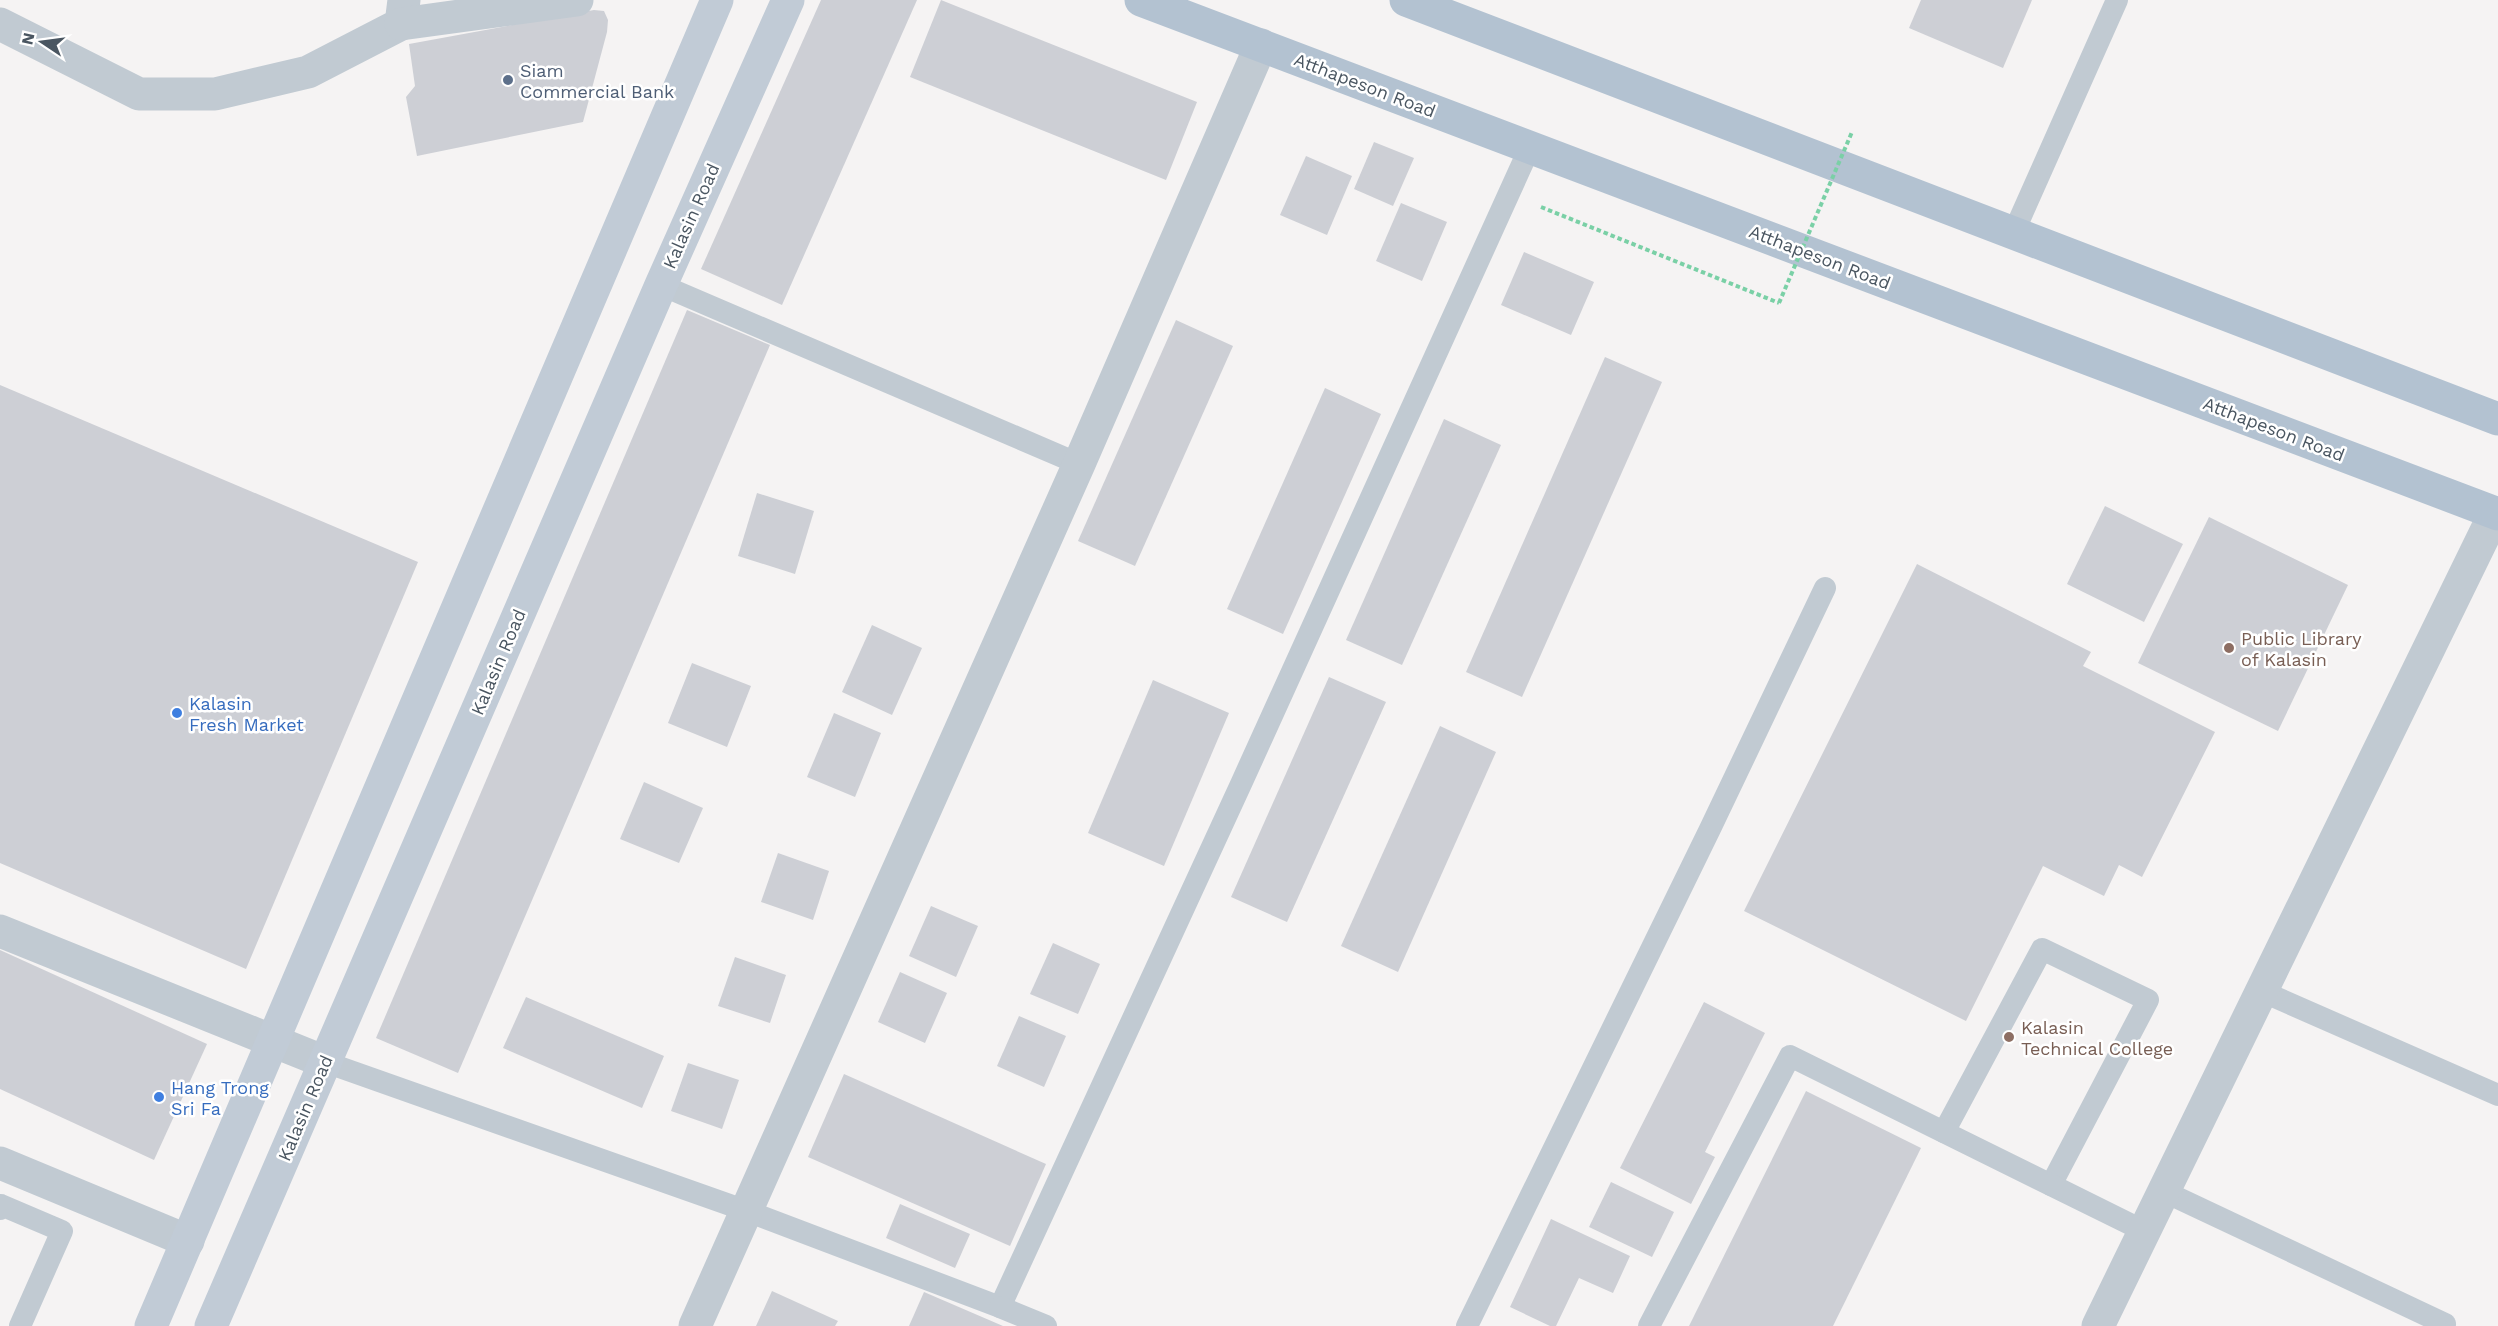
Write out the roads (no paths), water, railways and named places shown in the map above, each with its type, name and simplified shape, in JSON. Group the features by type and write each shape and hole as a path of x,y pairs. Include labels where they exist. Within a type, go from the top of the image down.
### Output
{"main road":[{"path":"151,1326 717,0"},
{"name":"Kalasin Road","path":"211,1326 661,285 788,0"},
{"name":"Atthapeson Road","path":"1142,0 2497,511"},
{"path":"1406,0 2498,420"}],"street":[{"path":"0,24 139,94 214,94 308,72 402,12 577,0"},
{"path":"695,1326 1079,464 1261,45"},
{"path":"2098,1326 2497,511"},
{"path":"0,931 325,1062"},
{"path":"0,1163 188,1241"}],"lane":[{"path":"2013,234 2117,0"},
{"path":"1000,1307 1246,773 1530,147"},
{"path":"661,285 1079,464"},
{"path":"1467,1326 1825,588"},
{"path":"1944,1132 2042,949 2148,1000 2051,1185"},
{"path":"2261,991 2498,1095"},
{"path":"1648,1326 1790,1056 2144,1231"},
{"path":"325,1062 747,1210 1046,1326"},
{"path":"2163,1191 2445,1324"},
{"path":"0,1209 2,1205 62,1231 20,1326"}],"place":[{"name":"Siam Commercial Bank","path":"508,80"},
{"name":"Public Library of Kalasin","path":"2229,648"},
{"name":"Kalasin Fresh Market","path":"177,713"},
{"name":"Kalasin Technical College","path":"2009,1037"},
{"name":"Hang Trong Sri Fa","path":"159,1097"}]}
